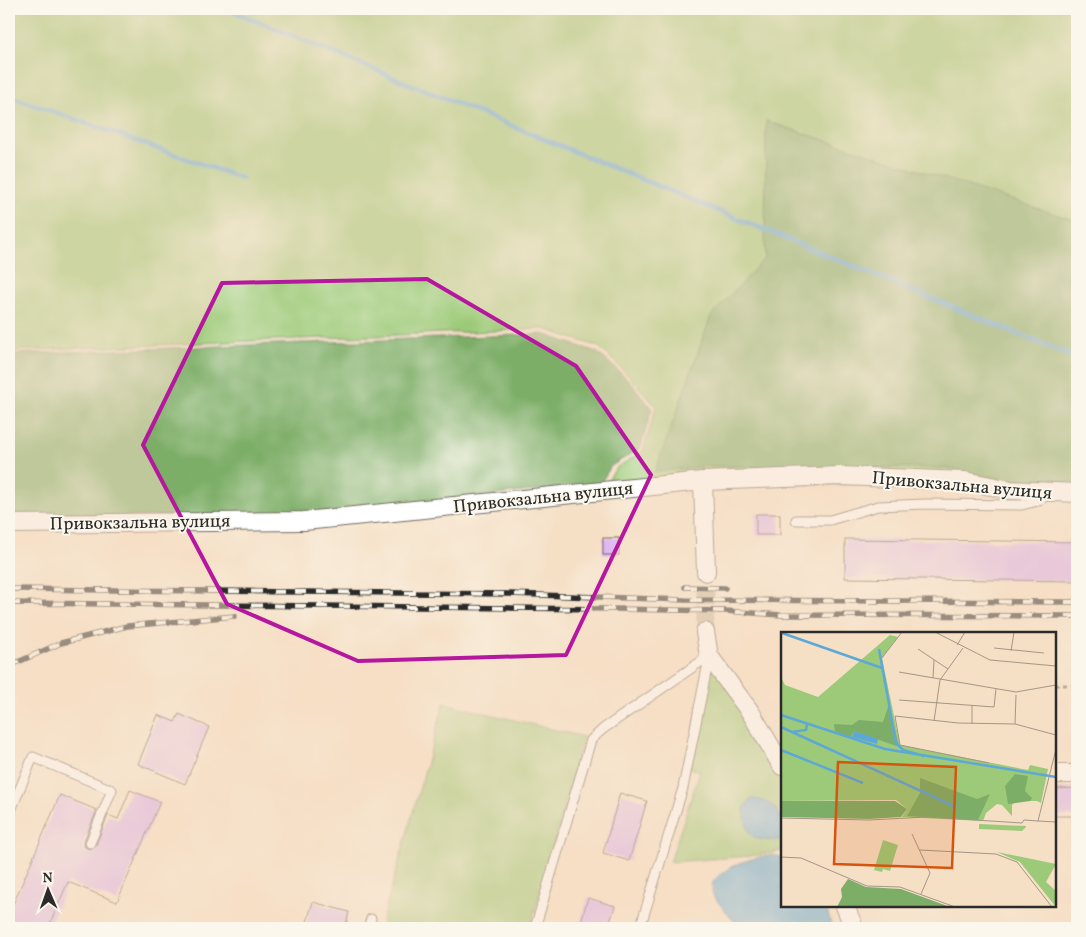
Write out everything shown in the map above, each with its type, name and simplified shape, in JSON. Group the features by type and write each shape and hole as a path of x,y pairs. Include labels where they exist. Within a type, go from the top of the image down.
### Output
{"street":[{"name":"Привокзальна вулиця","path":"9,524 304,521 703,481 841,476 965,481 1011,490 1077,493"},
{"path":"703,481 706,572"},
{"path":"705,632 709,656 750,714 781,764"},
{"path":"1056,774 1077,774"},
{"path":"845,907 854,928"}],"lane":[{"path":"796,520 830,520 878,506 925,504 1022,505 1038,501 1051,493"},
{"path":"535,928 591,740 602,729 709,656"},
{"path":"640,928 683,788 709,656"},
{"path":"9,816 33,757 112,790 90,843"},
{"path":"368,928 371,919"}],"path":[{"path":"1056,685 1077,685"}],"highlighted area":[{"path":"427,279 576,366 651,475 566,655 358,661 227,604 143,445 222,283"}],"green space":[{"path":"9,9 1077,9 1077,487 606,483 616,468 643,451 656,407 631,378 599,347 544,329 9,351"},
{"path":"766,121 1077,221 1077,482 1014,481 946,468 708,466 655,472 711,316 765,258"},
{"path":"543,334 597,352 630,381 652,409 640,449 611,466 600,484 304,515 9,518 9,354"},
{"path":"709,656 781,764 781,851 750,856 670,862 700,771 687,767"},
{"path":"444,703 584,737 530,928 380,928"}],"water":[{"path":"751,799 767,802 773,806 781,820 781,840 763,840 753,836 747,826 744,808"},
{"path":"771,855 781,857 781,907 826,907 832,928 748,928 740,926 731,918 714,897 712,891 713,882 725,871 739,863"}],"building":[{"path":"756,514 780,514 780,535 756,535"},
{"path":"603,538 619,538 619,555 603,555"},
{"path":"845,539 1077,542 1077,581 845,578"},
{"path":"179,714 209,727 185,784 138,764 158,715 175,722"},
{"path":"1077,788 1077,816 1056,816 1056,789"},
{"path":"130,790 160,802 117,902 68,882 48,928 9,928 9,914 60,795 97,810 84,841 85,847 90,849 96,845 108,815 118,819"},
{"path":"620,793 647,801 629,861 603,853"},
{"path":"588,898 615,906 608,928 579,928"},
{"path":"313,902 349,912 345,928 305,928"}],"waterway":[{"path":"227,9 1077,358"},
{"path":"9,96 241,178"}],"tunnel":[{"path":"705,632 706,572"}],"railway":[{"path":"685,587 725,588"},
{"path":"9,589 510,594 685,600 1077,602"},
{"path":"9,603 614,609 725,611 781,615 1077,616"},
{"path":"9,666 61,643 127,626 235,616"}]}
